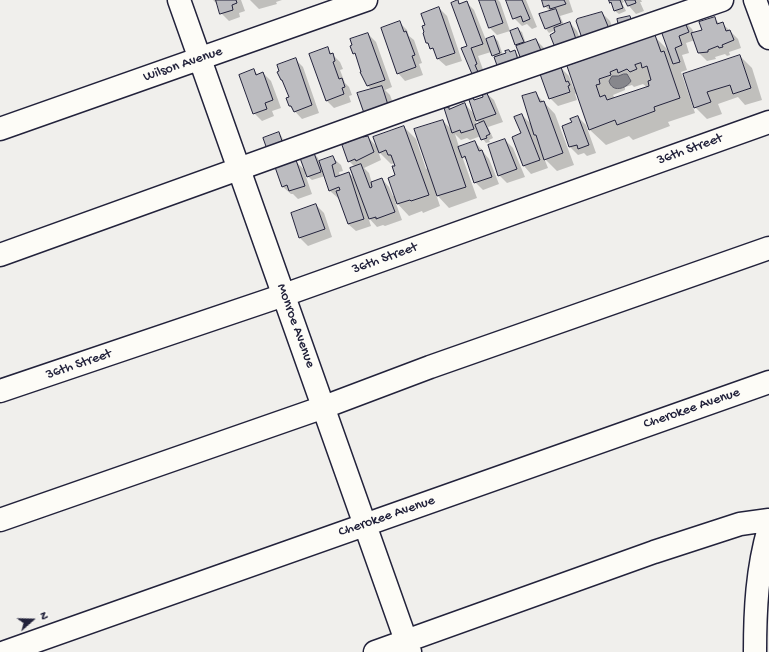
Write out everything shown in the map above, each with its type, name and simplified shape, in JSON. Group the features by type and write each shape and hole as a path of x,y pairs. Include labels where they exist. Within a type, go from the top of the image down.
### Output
{"street":[{"name":"Monroe Avenue","path":"179,0 408,646"},
{"name":"Wilson Avenue","path":"0,128 366,0"},
{"path":"0,255 408,108 722,0"},
{"path":"755,0 769,38"},
{"name":"36th Street","path":"0,391 284,295 769,122"},
{"path":"0,520 324,407 769,248"},
{"name":"Cherokee Avenue","path":"5,652 769,382"},
{"path":"375,652 408,646 654,552 740,524 769,520"},
{"path":"755,652 756,602 764,545 769,528"}],"shaded area":[{"path":"627,74 631,81 629,84 623,88 616,88 611,85 609,81 612,76"}],"building":[{"path":"216,0 236,0 237,3 232,5 233,10 220,14"},
{"path":"458,0 459,4 467,1 483,44 471,48 477,64 475,65 478,72 472,74 461,48 467,46 451,3"},
{"path":"479,0 495,0 503,23 489,28"},
{"path":"506,0 522,0 530,19 523,22 521,16 513,19"},
{"path":"542,0 564,0 566,4 550,9 549,5 544,7"},
{"path":"609,0 620,0 623,8 614,11"},
{"path":"625,0 635,0 636,3 628,6"},
{"path":"439,7 455,53 437,59 433,48 430,49 428,43 426,43 422,26 425,25 421,14"},
{"path":"556,9 561,23 545,29 539,14"},
{"path":"602,12 610,31 583,41 576,21 577,19"},
{"path":"630,16 632,22 619,28 617,19"},
{"path":"715,17 717,24 723,22 726,31 730,30 734,40 722,45 723,47 719,48 718,46 708,50 708,52 698,53 691,33 702,30 699,22"},
{"path":"684,20 689,32 679,36 682,45 675,48 680,62 673,64 660,28"},
{"path":"400,21 404,32 406,31 415,55 412,56 416,67 397,74 381,28"},
{"path":"570,22 577,42 556,50 550,35 555,32 554,28"},
{"path":"518,28 524,42 515,45 510,31"},
{"path":"368,33 385,80 367,86 360,72 355,53 353,54 350,46 352,45 350,39"},
{"path":"655,35 661,52 664,51 680,98 654,107 655,111 617,125 615,120 589,130 567,66","holes":["641,63 642,68 647,66 651,80 648,81 649,86 607,100 605,95 600,97 596,85 600,84 599,79 611,75 610,72 617,69 618,73 627,69 630,72 637,69 635,65"]},
{"path":"494,36 500,53 492,56 486,39"},
{"path":"536,39 542,53 522,62 516,46"},
{"path":"328,47 330,54 333,53 335,61 333,62 339,79 342,78 345,87 342,88 344,94 326,101 309,54"},
{"path":"509,50 510,52 515,50 519,63 499,71 494,57 506,53 505,51"},
{"path":"740,55 751,88 733,94 730,85 707,92 711,102 694,108 683,74"},
{"path":"296,58 312,105 294,112 291,106 289,106 286,98 289,97 277,72 279,71 277,65"},
{"path":"561,67 566,82 568,81 570,85 568,86 570,92 549,99 540,74 547,72 546,70"},
{"path":"254,69 256,75 263,72 273,100 265,103 267,109 253,114 239,75"},
{"path":"382,86 389,108 365,116 357,93"},
{"path":"486,91 496,114 476,121 468,97 472,96 474,100 483,97 482,93"},
{"path":"536,92 540,102 544,101 563,153 544,160 536,135 534,135 522,96"},
{"path":"465,103 474,129 461,133 460,130 452,133 444,108 449,107 449,109"},
{"path":"522,114 540,160 523,166 512,137 521,133 514,117"},
{"path":"578,116 589,145 578,149 577,145 569,147 562,126 572,122 570,119"},
{"path":"443,120 466,187 437,196 414,129"},
{"path":"484,121 490,134 486,136 487,138 481,140 475,125"},
{"path":"404,126 429,195 397,204 388,178 395,175 392,166 395,166 391,155 388,155 386,150 379,153 373,137"},
{"path":"279,132 284,147 268,152 263,138"},
{"path":"363,136 368,136 374,152 356,161 355,159 348,162 342,145"},
{"path":"505,139 517,169 498,176 488,145"},
{"path":"475,141 479,151 482,150 492,177 474,183 465,156 462,158 458,147"},
{"path":"314,153 321,172 307,177 300,158"},
{"path":"333,156 336,163 332,165 335,177 349,172 364,219 348,224 336,191 340,190 339,187 329,191 319,161"},
{"path":"296,160 305,186 289,191 287,185 282,187 275,167"},
{"path":"361,164 370,188 372,187 371,182 382,178 395,212 376,219 376,217 369,219 350,168"},
{"path":"316,204 325,229 299,238 291,213"}]}
